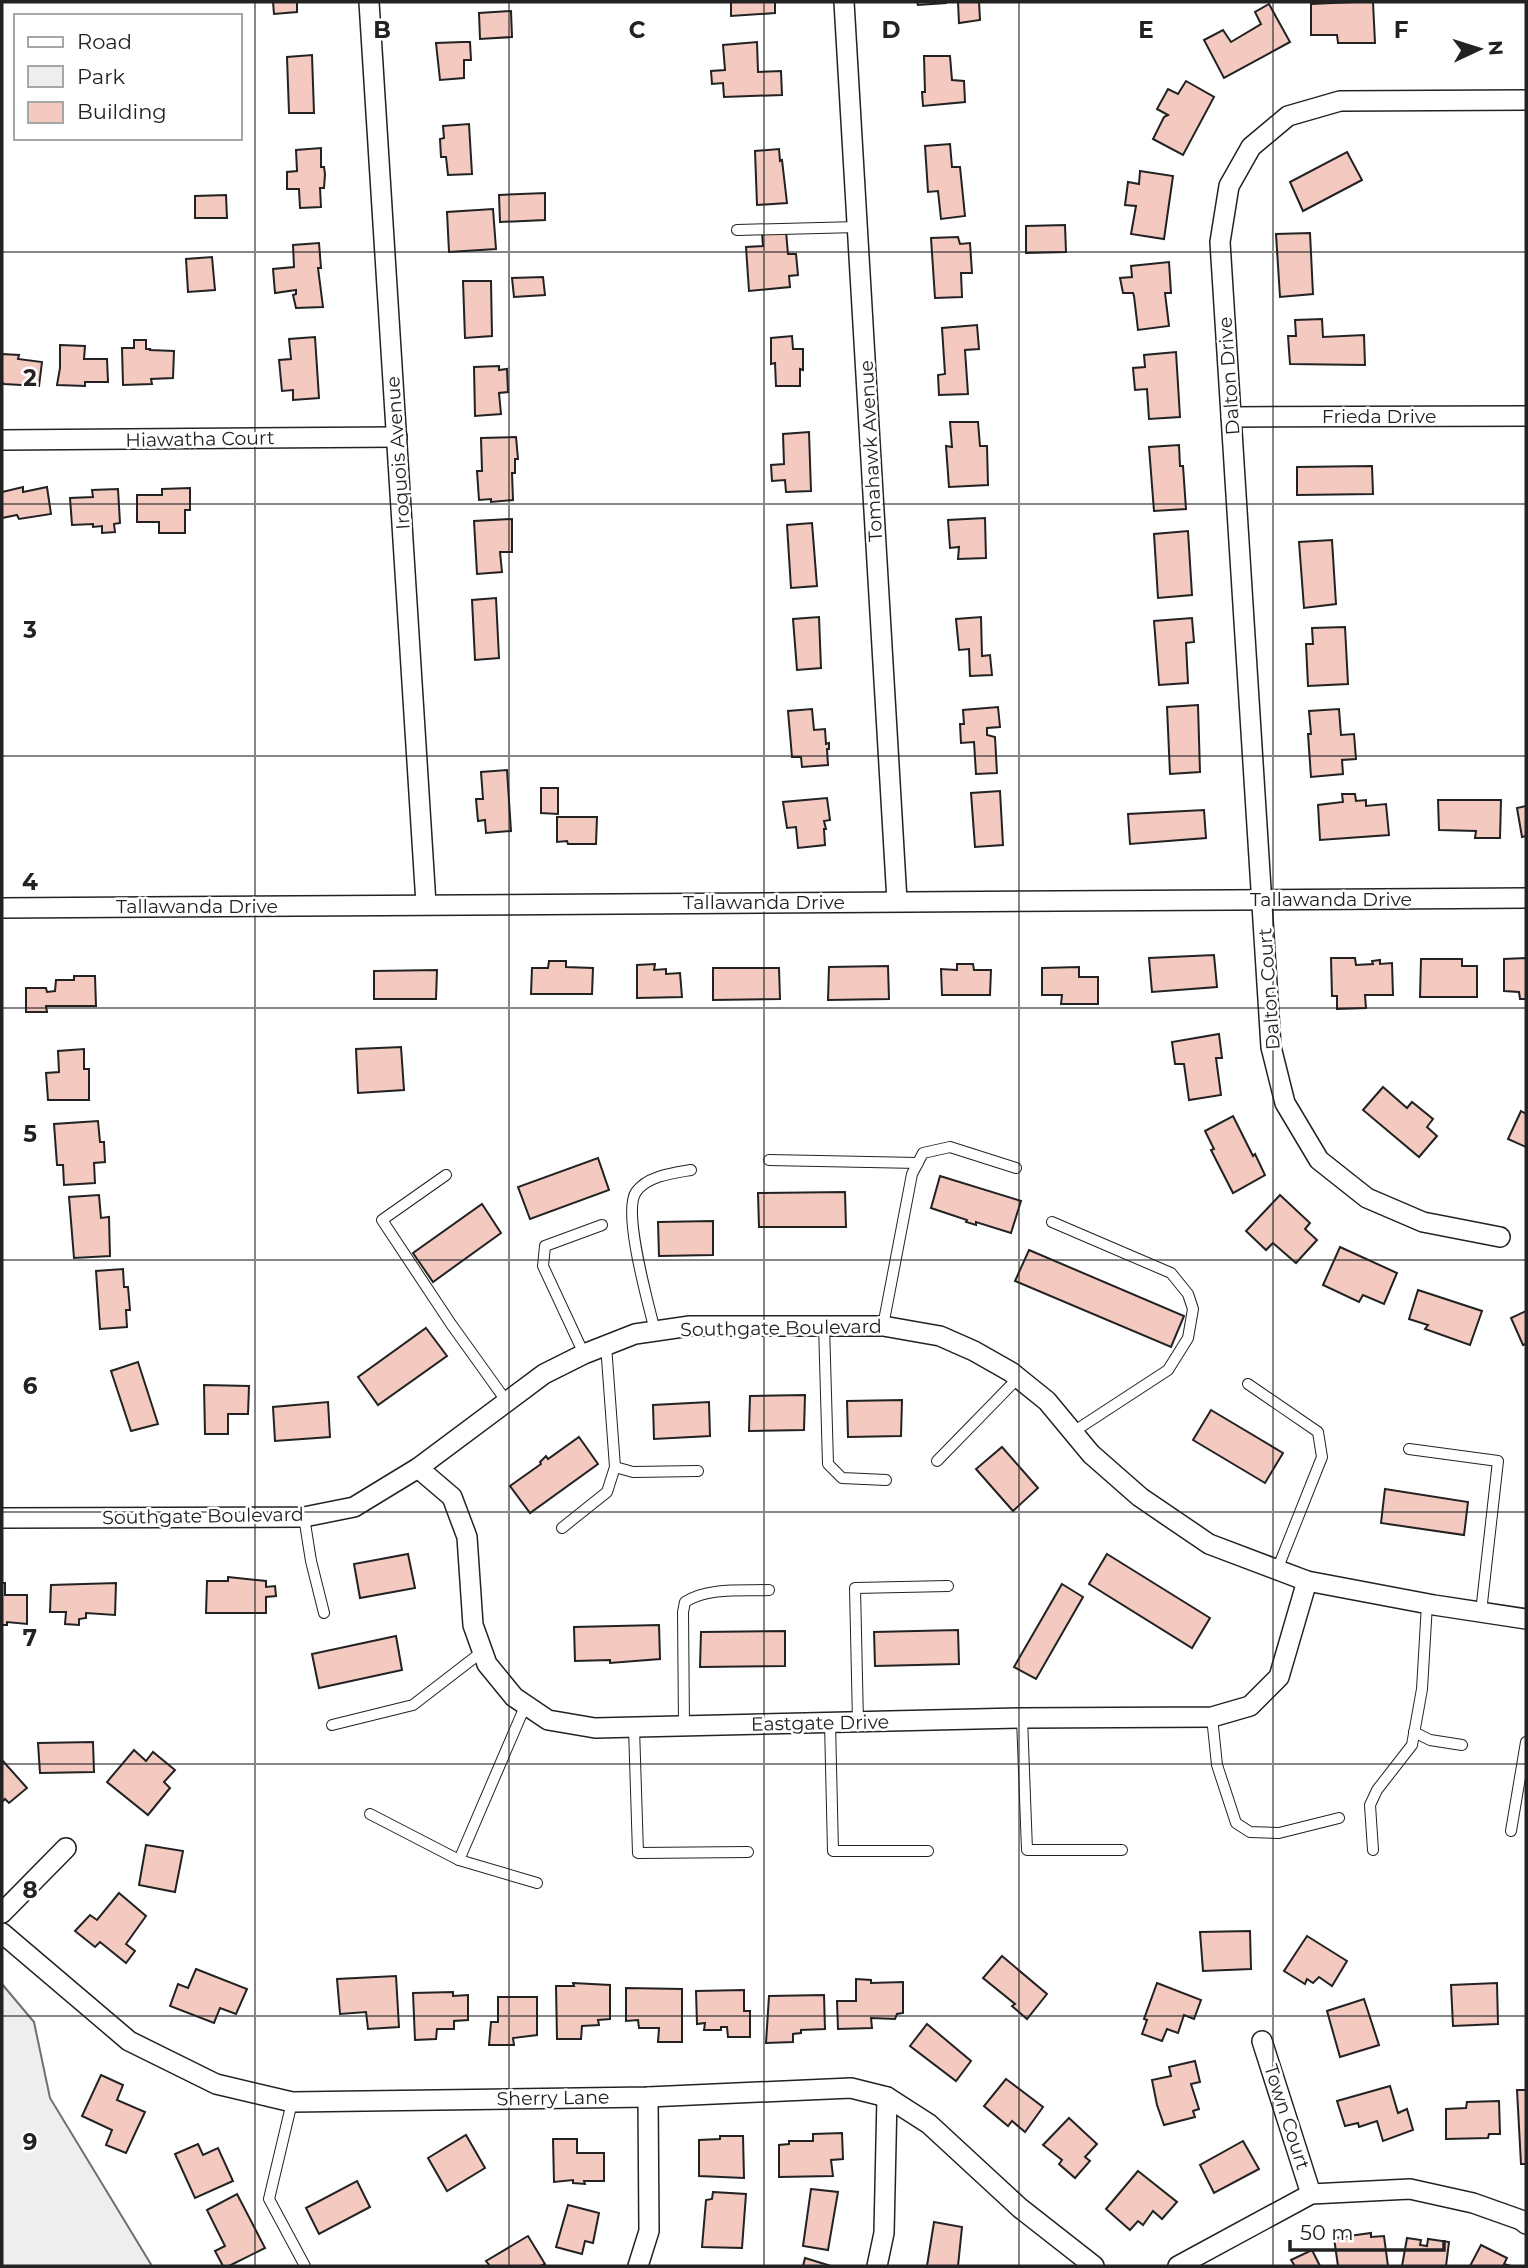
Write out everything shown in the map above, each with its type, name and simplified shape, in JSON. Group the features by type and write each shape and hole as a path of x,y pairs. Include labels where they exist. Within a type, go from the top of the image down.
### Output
{"street":[{"name":"Iroquois Avenue","path":"369,2 426,904"},
{"name":"Tomahawk Avenue","path":"844,2 897,901"},
{"name":"Dalton Drive","path":"1263,900 1220,242 1229,186 1251,147 1288,116 1340,101 1526,100"},
{"name":"Frieda Drive","path":"1231,417 1526,416"},
{"name":"Hiawatha Court","path":"2,440 397,437"},
{"name":"Tallawanda Drive","path":"2,908 1526,898"},
{"name":"Dalton Court","path":"1263,900 1271,1048 1285,1103 1318,1160 1367,1198 1423,1222 1500,1237"},
{"name":"Southgate Boulevard","path":"2,1518 304,1517 354,1507 418,1468 544,1374 584,1354 635,1334 690,1326 883,1326 940,1336 974,1351 1018,1378 1047,1401 1091,1454 1140,1497 1209,1544 1307,1581 1427,1604 1526,1619"},
{"name":"Eastgate Drive","path":"418,1468 452,1497 467,1537 473,1625 487,1664 514,1696 548,1720 596,1728 1022,1718 1212,1717 1250,1706 1279,1677 1307,1581"},
{"path":"2,1913 66,1848"},
{"name":"Sherry Lane","path":"2,1933 129,2041 216,2084 292,2102 648,2096 851,2088 887,2097 929,2124 1020,2207 1094,2266"},
{"name":"Town Court","path":"1262,2041 1311,2194"},
{"path":"638,2266 649,2231 648,2096"},
{"path":"877,2266 884,2233 887,2097"},
{"path":"1178,2266 1311,2194 1410,2189 1473,2203 1526,2224"}],"lane":[{"path":"737,230 858,228"},
{"path":"883,1326 912,1174 923,1153 950,1147 1016,1168"},
{"path":"769,1160 918,1163"},
{"path":"655,1331 633,1236 631,1210 635,1192 651,1180 691,1170"},
{"path":"446,1175 382,1220 507,1402"},
{"path":"1052,1222 1171,1273 1188,1294 1194,1309 1188,1338 1168,1370 1073,1432"},
{"path":"584,1354 543,1266 545,1245 602,1225"},
{"path":"824,1325 828,1464 842,1478 886,1480"},
{"path":"562,1528 607,1492 615,1467 606,1345"},
{"path":"937,1461 1018,1378"},
{"path":"1248,1384 1318,1432 1322,1457 1277,1570"},
{"path":"1409,1449 1499,1461 1481,1612"},
{"path":"615,1467 633,1472 698,1471"},
{"path":"304,1517 311,1561 324,1613"},
{"path":"858,1722 855,1588 948,1586"},
{"path":"684,1726 685,1602 716,1592 769,1590"},
{"path":"1373,1850 1370,1805 1377,1790 1412,1745 1422,1689 1427,1604"},
{"path":"332,1725 413,1705 483,1651"},
{"path":"458,1860 526,1704"},
{"path":"1212,1717 1217,1765 1236,1823 1250,1832 1279,1833 1339,1818"},
{"path":"1022,1718 1027,1850 1122,1850"},
{"path":"830,1723 834,1851 928,1851"},
{"path":"634,1728 638,1853 748,1852"},
{"path":"1414,1732 1430,1740 1462,1745"},
{"path":"1511,1831 1526,1742"},
{"path":"370,1814 458,1860 537,1883"},
{"path":"292,2102 269,2199 305,2266"}],"green space":[{"path":"2,1984 34,2022 50,2098 152,2266 2,2266"}],"building":[{"path":"273,2 297,2 297,12 274,14"},
{"path":"731,2 775,2 775,13 731,16"},
{"path":"917,2 946,2 946,3 918,5"},
{"path":"958,2 979,2 980,20 959,23"},
{"path":"1373,2 1375,43 1338,43 1337,35 1311,35 1311,4"},
{"path":"1269,4 1290,42 1224,78 1204,40 1223,30 1231,42 1261,24 1255,12"},
{"path":"511,11 512,37 480,39 479,13"},
{"path":"470,42 471,60 464,60 464,78 440,80 436,43"},
{"path":"757,42 758,72 781,71 782,95 724,97 723,83 712,84 711,71 725,70 723,45"},
{"path":"312,55 314,113 289,113 287,57"},
{"path":"924,56 950,56 952,80 964,81 965,102 923,106"},
{"path":"1186,81 1214,97 1183,155 1153,139 1164,117 1168,115 1157,109 1168,89 1178,94"},
{"path":"469,124 472,174 448,175 446,157 441,157 440,139 444,138 443,126"},
{"path":"950,144 952,167 960,167 965,216 941,219 938,191 928,192 925,146"},
{"path":"321,148 321,167 324,167 325,174 324,188 320,188 321,207 300,208 299,189 287,189 287,172 297,171 296,150"},
{"path":"779,149 787,203 757,205 755,151"},
{"path":"1347,152 1362,180 1303,211 1290,182"},
{"path":"1140,171 1173,176 1164,239 1131,234 1136,206 1125,205 1128,182 1139,184"},
{"path":"545,193 545,220 500,222 499,195"},
{"path":"226,195 227,218 195,218 195,196"},
{"path":"493,209 496,249 449,252 447,212"},
{"path":"1065,225 1066,252 1026,253 1026,226"},
{"path":"786,231 788,254 796,254 798,275 789,276 790,287 749,291 746,247 763,246 762,233"},
{"path":"1310,233 1313,294 1280,297 1276,234"},
{"path":"958,237 960,244 970,243 972,273 961,273 962,297 935,298 931,238"},
{"path":"319,243 321,268 318,268 323,307 296,308 293,295 296,290 275,293 273,269 294,267 293,245"},
{"path":"212,257 215,290 188,292 186,259"},
{"path":"1169,262 1171,293 1165,293 1169,326 1138,330 1133,293 1123,293 1120,278 1132,277 1131,266"},
{"path":"543,277 545,295 514,297 512,278"},
{"path":"463,281 491,281 492,336 465,338"},
{"path":"1322,319 1323,337 1364,335 1365,365 1290,364 1288,336 1296,336 1295,320"},
{"path":"977,325 979,349 965,350 968,394 939,395 938,375 945,374 942,328"},
{"path":"792,336 793,349 803,349 800,386 776,386 775,363 771,364 771,338"},
{"path":"315,337 319,398 293,400 293,390 282,391 279,360 291,359 289,339"},
{"path":"134,340 146,340 146,349 151,349 149,350 174,351 173,378 151,379 152,384 123,385 122,348 134,348"},
{"path":"60,345 85,346 84,359 107,359 108,382 85,382 85,386 57,385"},
{"path":"1176,352 1180,417 1149,419 1147,389 1135,390 1133,368 1145,367 1144,355"},
{"path":"2,354 19,355 18,359 42,362 39,386 4,384"},
{"path":"499,366 499,370 507,369 508,392 499,393 501,414 475,416 474,367"},
{"path":"950,422 978,422 980,446 987,446 988,485 949,487 946,446 952,447"},
{"path":"809,432 811,491 786,492 785,480 772,481 771,465 784,464 783,434"},
{"path":"516,437 518,459 515,459 515,473 512,473 513,500 479,500 477,471 482,471 481,438"},
{"path":"1179,445 1186,509 1154,511 1149,447"},
{"path":"1372,466 1373,494 1297,495 1297,467"},
{"path":"23,487 23,492 47,487 51,514 19,519 17,515 2,518 2,492"},
{"path":"190,488 190,510 185,510 185,533 159,533 159,522 137,522 137,495 162,495 162,489"},
{"path":"118,489 120,523 114,524 115,532 102,533 102,526 93,527 93,524 72,525 70,498 93,497 92,490"},
{"path":"985,518 986,558 958,559 959,547 950,548 948,520"},
{"path":"512,519 512,552 500,552 502,572 477,574 474,521"},
{"path":"812,523 817,586 791,588 787,525"},
{"path":"1188,531 1192,595 1158,598 1154,534"},
{"path":"1332,540 1336,604 1304,608 1299,542"},
{"path":"496,598 499,658 475,660 472,600"},
{"path":"819,617 821,668 797,670 793,619"},
{"path":"981,617 982,656 990,655 992,675 970,676 969,649 959,650 956,619"},
{"path":"1192,618 1194,642 1186,643 1188,683 1159,685 1154,621"},
{"path":"1345,627 1348,684 1308,686 1306,644 1313,644 1312,628"},
{"path":"1198,705 1200,772 1170,774 1167,707"},
{"path":"998,707 1000,727 987,728 987,735 995,737 997,773 976,774 974,742 961,743 960,724 964,724 963,710"},
{"path":"812,709 814,730 825,729 826,744 829,743 828,765 802,767 801,757 792,757 788,711"},
{"path":"1339,709 1341,735 1354,734 1356,759 1342,760 1343,774 1311,777 1309,711"},
{"path":"507,770 511,831 486,833 485,820 478,821 476,799 483,799 481,772"},
{"path":"541,788 558,788 558,814 541,813"},
{"path":"1000,791 1003,845 975,847 971,793"},
{"path":"1342,794 1355,794 1356,801 1366,800 1366,806 1386,804 1389,835 1320,840 1318,805 1343,802"},
{"path":"827,798 830,820 824,821 825,845 798,848 796,827 787,828 783,802"},
{"path":"1438,800 1501,800 1500,838 1475,838 1476,831 1439,830"},
{"path":"1526,806 1526,836 1522,837 1517,808"},
{"path":"1204,810 1206,838 1130,844 1128,814"},
{"path":"557,817 597,817 596,844 557,842"},
{"path":"1214,955 1217,987 1152,992 1149,958"},
{"path":"1331,958 1355,958 1356,965 1373,964 1372,961 1380,960 1380,964 1392,963 1393,995 1365,995 1366,1008 1337,1009 1337,996 1332,996"},
{"path":"1526,958 1526,999 1520,999 1519,992 1504,991 1504,959"},
{"path":"1421,959 1462,959 1462,966 1477,966 1477,997 1420,997"},
{"path":"549,961 566,961 566,967 593,968 592,994 531,994 532,968 548,968"},
{"path":"655,964 654,970 666,969 666,974 680,973 682,997 637,998 637,965"},
{"path":"957,964 973,964 974,970 991,970 990,995 942,995 941,969 957,970"},
{"path":"888,966 889,999 828,1000 829,967"},
{"path":"1079,967 1079,977 1098,977 1098,1004 1061,1004 1062,995 1042,995 1042,968"},
{"path":"713,968 779,968 780,999 713,1000"},
{"path":"437,970 436,999 374,999 374,971"},
{"path":"74,976 95,976 96,1006 46,1006 47,1012 26,1012 26,988 55,991 56,980 74,980"},
{"path":"1219,1034 1222,1058 1216,1058 1221,1095 1189,1100 1184,1064 1175,1064 1172,1042"},
{"path":"401,1047 404,1090 358,1093 356,1049"},
{"path":"84,1049 84,1069 89,1069 89,1100 48,1100 46,1073 59,1072 58,1051"},
{"path":"1383,1087 1407,1108 1412,1102 1433,1119 1427,1127 1437,1136 1419,1157 1363,1110"},
{"path":"1521,1111 1526,1114 1526,1147 1508,1139"},
{"path":"1233,1116 1265,1175 1233,1193 1211,1150 1214,1149 1205,1131"},
{"path":"98,1121 100,1142 104,1142 105,1162 94,1163 95,1183 64,1185 63,1165 57,1165 54,1124"},
{"path":"598,1158 609,1190 530,1219 518,1187"},
{"path":"940,1176 1021,1201 1011,1233 976,1222 976,1225 966,1222 967,1220 931,1208"},
{"path":"845,1192 846,1227 759,1227 758,1193"},
{"path":"99,1195 101,1218 109,1217 110,1256 74,1258 69,1197"},
{"path":"1280,1195 1310,1223 1305,1229 1317,1240 1296,1263 1273,1243 1266,1250 1246,1231"},
{"path":"482,1204 501,1233 433,1282 413,1253"},
{"path":"713,1221 713,1255 659,1256 658,1222"},
{"path":"1340,1247 1397,1273 1384,1304 1363,1295 1359,1302 1323,1285"},
{"path":"1029,1250 1184,1316 1171,1347 1015,1281"},
{"path":"123,1269 130,1310 126,1310 127,1327 100,1329 96,1271"},
{"path":"1418,1290 1482,1311 1470,1345 1425,1329 1428,1325 1409,1319"},
{"path":"1526,1311 1526,1344 1523,1345 1511,1318"},
{"path":"426,1328 447,1356 378,1405 358,1377"},
{"path":"138,1362 158,1424 131,1431 111,1371"},
{"path":"204,1385 249,1386 248,1414 228,1414 228,1434 205,1434"},
{"path":"805,1395 804,1430 749,1431 750,1396"},
{"path":"902,1400 901,1436 848,1437 847,1401"},
{"path":"328,1402 330,1437 275,1441 273,1407"},
{"path":"709,1402 710,1436 654,1439 653,1405"},
{"path":"1211,1410 1283,1453 1265,1483 1193,1440"},
{"path":"579,1437 598,1464 530,1513 510,1486 541,1464 546,1456 548,1459"},
{"path":"1002,1447 1038,1488 1013,1511 976,1469"},
{"path":"1385,1489 1468,1502 1464,1535 1381,1523"},
{"path":"408,1554 415,1588 360,1598 354,1564"},
{"path":"1107,1554 1210,1618 1192,1648 1089,1584"},
{"path":"228,1577 266,1581 266,1587 275,1586 276,1596 266,1597 266,1613 206,1613 207,1581 228,1581"},
{"path":"2,1583 5,1583 5,1595 27,1595 27,1624 7,1622 7,1625 2,1625"},
{"path":"116,1583 115,1615 86,1613 86,1618 79,1619 79,1625 65,1624 66,1612 50,1612 51,1585"},
{"path":"1062,1584 1083,1597 1036,1679 1014,1667"},
{"path":"659,1625 660,1659 610,1663 610,1660 575,1661 574,1627"},
{"path":"958,1630 959,1664 875,1666 874,1632"},
{"path":"785,1631 785,1666 700,1667 701,1632"},
{"path":"396,1636 402,1670 319,1688 312,1654"},
{"path":"93,1742 94,1772 40,1773 38,1743"},
{"path":"134,1750 146,1761 153,1752 175,1770 164,1782 170,1788 148,1815 107,1782"},
{"path":"2,1760 27,1788 9,1803 5,1799 2,1802"},
{"path":"146,1845 183,1851 175,1892 139,1885"},
{"path":"119,1893 146,1916 126,1944 135,1951 126,1963 100,1942 95,1947 75,1931 90,1915 97,1920"},
{"path":"1250,1931 1251,1969 1203,1971 1200,1932"},
{"path":"1307,1936 1347,1961 1332,1986 1319,1977 1313,1983 1307,1979 1305,1984 1284,1971"},
{"path":"1002,1956 1047,1994 1027,2019 1012,2006 1015,2004 983,1978"},
{"path":"196,1969 247,1989 236,2014 220,2008 214,2023 170,2006 178,1984 188,1988"},
{"path":"396,1976 399,2027 368,2029 366,2012 340,2014 337,1979"},
{"path":"856,1979 871,1980 871,1983 903,1982 903,2013 897,2014 895,2019 871,2018 872,2028 838,2029 837,2001 856,2001"},
{"path":"573,1983 610,1985 610,2019 598,2020 599,2025 582,2026 581,2039 557,2039 556,1986 574,1986"},
{"path":"1157,1983 1201,2000 1194,2019 1184,2015 1178,2033 1167,2029 1162,2041 1142,2034 1147,2020 1144,2019"},
{"path":"1497,1983 1498,2024 1453,2026 1451,1985"},
{"path":"626,1988 682,1989 682,2042 658,2042 659,2028 639,2028 638,2020 626,2021"},
{"path":"744,1990 744,2011 750,2011 750,2037 728,2037 727,2027 721,2027 721,2030 704,2030 705,2023 697,2024 696,1991"},
{"path":"453,1992 453,1996 468,1995 468,2020 454,2021 454,2029 437,2029 436,2039 415,2040 413,1993"},
{"path":"824,1995 825,2029 801,2030 801,2033 793,2034 793,2042 766,2043 769,1996"},
{"path":"498,1997 537,1997 537,2035 513,2038 514,2045 489,2045 491,2022 498,2022"},
{"path":"1364,1999 1379,2045 1340,2057 1327,2011"},
{"path":"927,2024 971,2061 956,2081 910,2046"},
{"path":"1195,2061 1200,2082 1191,2084 1199,2109 1193,2111 1195,2117 1164,2125 1152,2080 1171,2076 1169,2067"},
{"path":"101,2075 123,2085 117,2100 145,2112 126,2153 106,2145 112,2130 82,2116"},
{"path":"1006,2079 1043,2107 1025,2132 1012,2121 1008,2126 984,2106"},
{"path":"1390,2086 1398,2113 1407,2109 1413,2130 1383,2141 1377,2121 1359,2127 1358,2123 1345,2126 1337,2101"},
{"path":"1517,2090 1526,2090 1526,2164 1521,2164"},
{"path":"1499,2101 1500,2134 1489,2134 1488,2138 1446,2139 1446,2109 1466,2108 1467,2102"},
{"path":"1069,2118 1097,2144 1085,2157 1090,2161 1075,2178 1059,2164 1062,2160 1043,2145"},
{"path":"842,2133 843,2159 831,2160 833,2176 779,2177 779,2145 789,2144 789,2141 813,2141 813,2134"},
{"path":"466,2135 485,2168 447,2191 428,2158"},
{"path":"720,2136 743,2136 744,2178 699,2176 699,2140 720,2139"},
{"path":"553,2139 577,2139 577,2153 604,2153 604,2181 584,2181 585,2184 573,2183 573,2180 554,2182"},
{"path":"1243,2141 1259,2169 1214,2193 1200,2165"},
{"path":"198,2144 203,2155 218,2148 233,2181 195,2198 175,2154"},
{"path":"1138,2171 1177,2202 1162,2219 1153,2211 1143,2225 1138,2221 1130,2230 1106,2209"},
{"path":"357,2181 370,2207 319,2234 306,2208"},
{"path":"811,2189 838,2192 828,2250 803,2246"},
{"path":"713,2192 746,2194 742,2248 702,2247 706,2200 712,2199"},
{"path":"237,2194 265,2248 229,2266 223,2266 215,2251 225,2246 207,2210"},
{"path":"568,2205 599,2213 593,2243 585,2241 582,2254 556,2247"},
{"path":"934,2222 962,2227 958,2266 927,2266"},
{"path":"1371,2233 1371,2237 1384,2236 1388,2266 1338,2266 1334,2238"},
{"path":"528,2236 545,2264 490,2266 486,2261"},
{"path":"1407,2238 1421,2240 1420,2245 1427,2246 1428,2239 1449,2242 1446,2266 1402,2266"},
{"path":"1481,2245 1507,2258 1504,2264 1511,2266 1470,2266"},
{"path":"1312,2250 1320,2266 1295,2266 1291,2260"},
{"path":"805,2258 831,2266 803,2266"}]}
